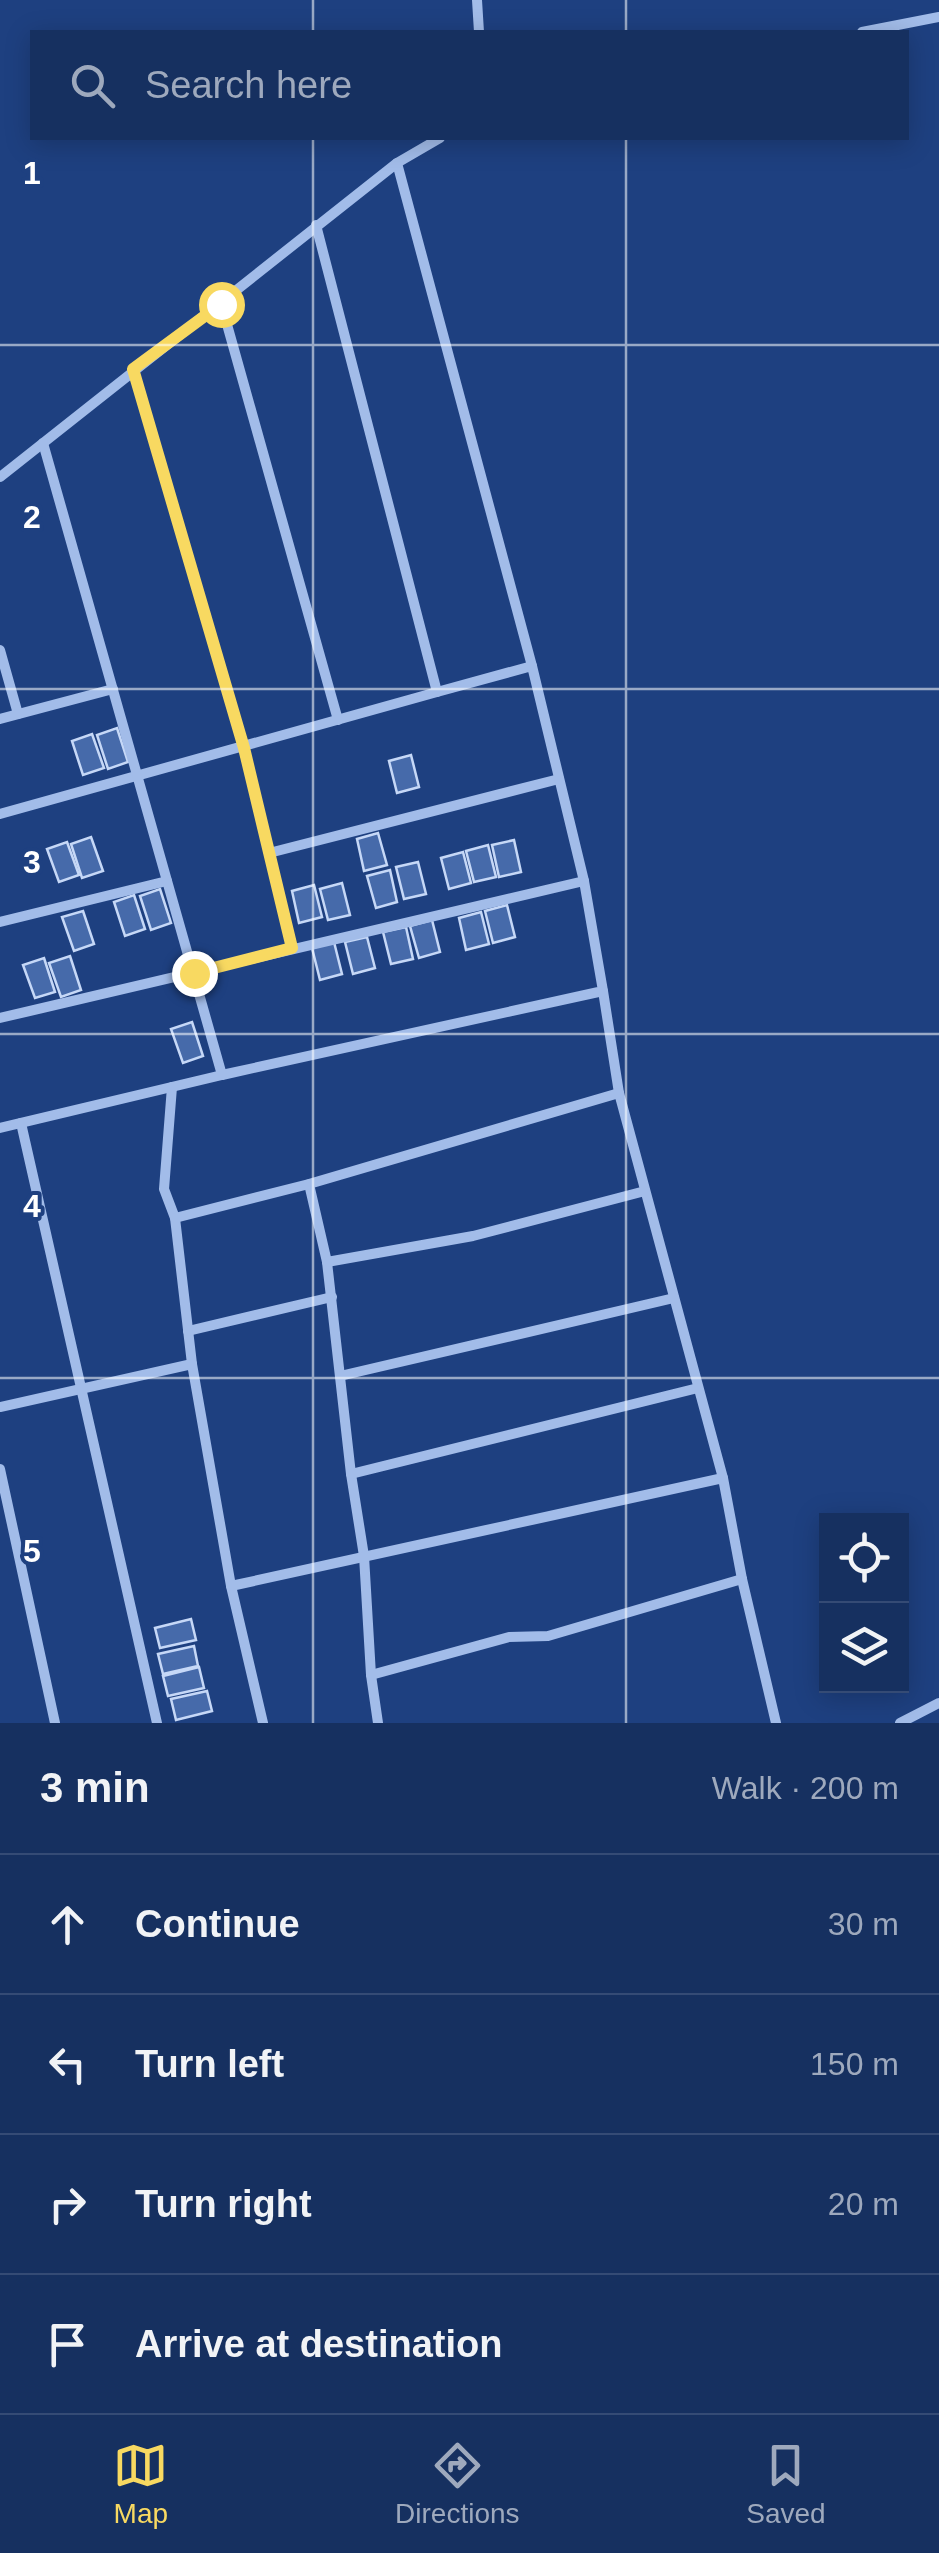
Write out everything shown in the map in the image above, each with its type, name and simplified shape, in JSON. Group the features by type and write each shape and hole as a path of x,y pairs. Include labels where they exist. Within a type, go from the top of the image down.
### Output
{"street":[{"path":"477,0 479,30"},
{"path":"872,30 939,16"},
{"path":"0,477 397,163 437,140"},
{"path":"397,163 532,666 584,881 619,1093 723,1478 776,1723"},
{"path":"316,226 437,692"},
{"path":"221,304 338,720"},
{"path":"133,369 244,748 292,948"},
{"path":"42,443 222,1075"},
{"path":"0,650 18,714"},
{"path":"0,814 532,666"},
{"path":"0,719 112,688"},
{"path":"268,853 559,780"},
{"path":"0,922 167,880"},
{"path":"0,1018 584,881"},
{"path":"0,1128 603,991"},
{"path":"172,1087 164,1189 175,1218 192,1364 231,1586 263,1723"},
{"path":"175,1218 309,1184 619,1093"},
{"path":"21,1123 157,1723"},
{"path":"309,1184 332,1297 364,1556 370,1676 378,1723"},
{"path":"327,1262 473,1236 645,1191"},
{"path":"188,1331 332,1297"},
{"path":"340,1376 674,1298"},
{"path":"0,1407 192,1364"},
{"path":"351,1474 698,1388"},
{"path":"0,1469 55,1723"},
{"path":"231,1586 723,1478"},
{"path":"370,1676 509,1637 548,1636 742,1580"},
{"path":"900,1723 939,1704"}],"building":[{"path":"117,728 128,762 108,769 97,735"},
{"path":"92,734 104,768 83,775 72,741"},
{"path":"411,755 419,787 397,793 389,761"},
{"path":"378,833 387,865 364,871 357,839"},
{"path":"91,837 103,871 82,878 71,844"},
{"path":"514,840 521,872 499,877 492,845"},
{"path":"67,842 79,875 59,882 47,849"},
{"path":"488,845 496,877 474,882 466,851"},
{"path":"463,852 471,883 449,889 441,858"},
{"path":"418,862 426,894 404,899 396,867"},
{"path":"390,870 397,902 376,908 367,876"},
{"path":"342,883 350,915 328,920 320,889"},
{"path":"314,885 322,917 299,923 292,891"},
{"path":"160,889 171,923 151,930 140,896"},
{"path":"134,895 145,929 125,936 114,902"},
{"path":"507,905 515,937 493,943 485,911"},
{"path":"83,911 94,944 74,951 62,917"},
{"path":"481,912 489,944 466,950 459,918"},
{"path":"432,920 440,952 419,958 410,926"},
{"path":"406,927 413,959 391,964 383,932"},
{"path":"367,937 375,968 353,974 345,942"},
{"path":"334,942 342,974 320,980 312,948"},
{"path":"70,956 81,990 61,997 49,963"},
{"path":"44,958 55,992 35,998 23,965"},
{"path":"192,1022 203,1056 183,1063 171,1029"},
{"path":"191,1619 196,1640 160,1648 155,1628"},
{"path":"194,1646 198,1666 163,1674 158,1654"},
{"path":"199,1667 204,1688 168,1696 163,1676"},
{"path":"207,1691 212,1711 176,1720 171,1699"}],"route":[{"path":"194,973 292,948 244,748 133,369 221,304"}]}
